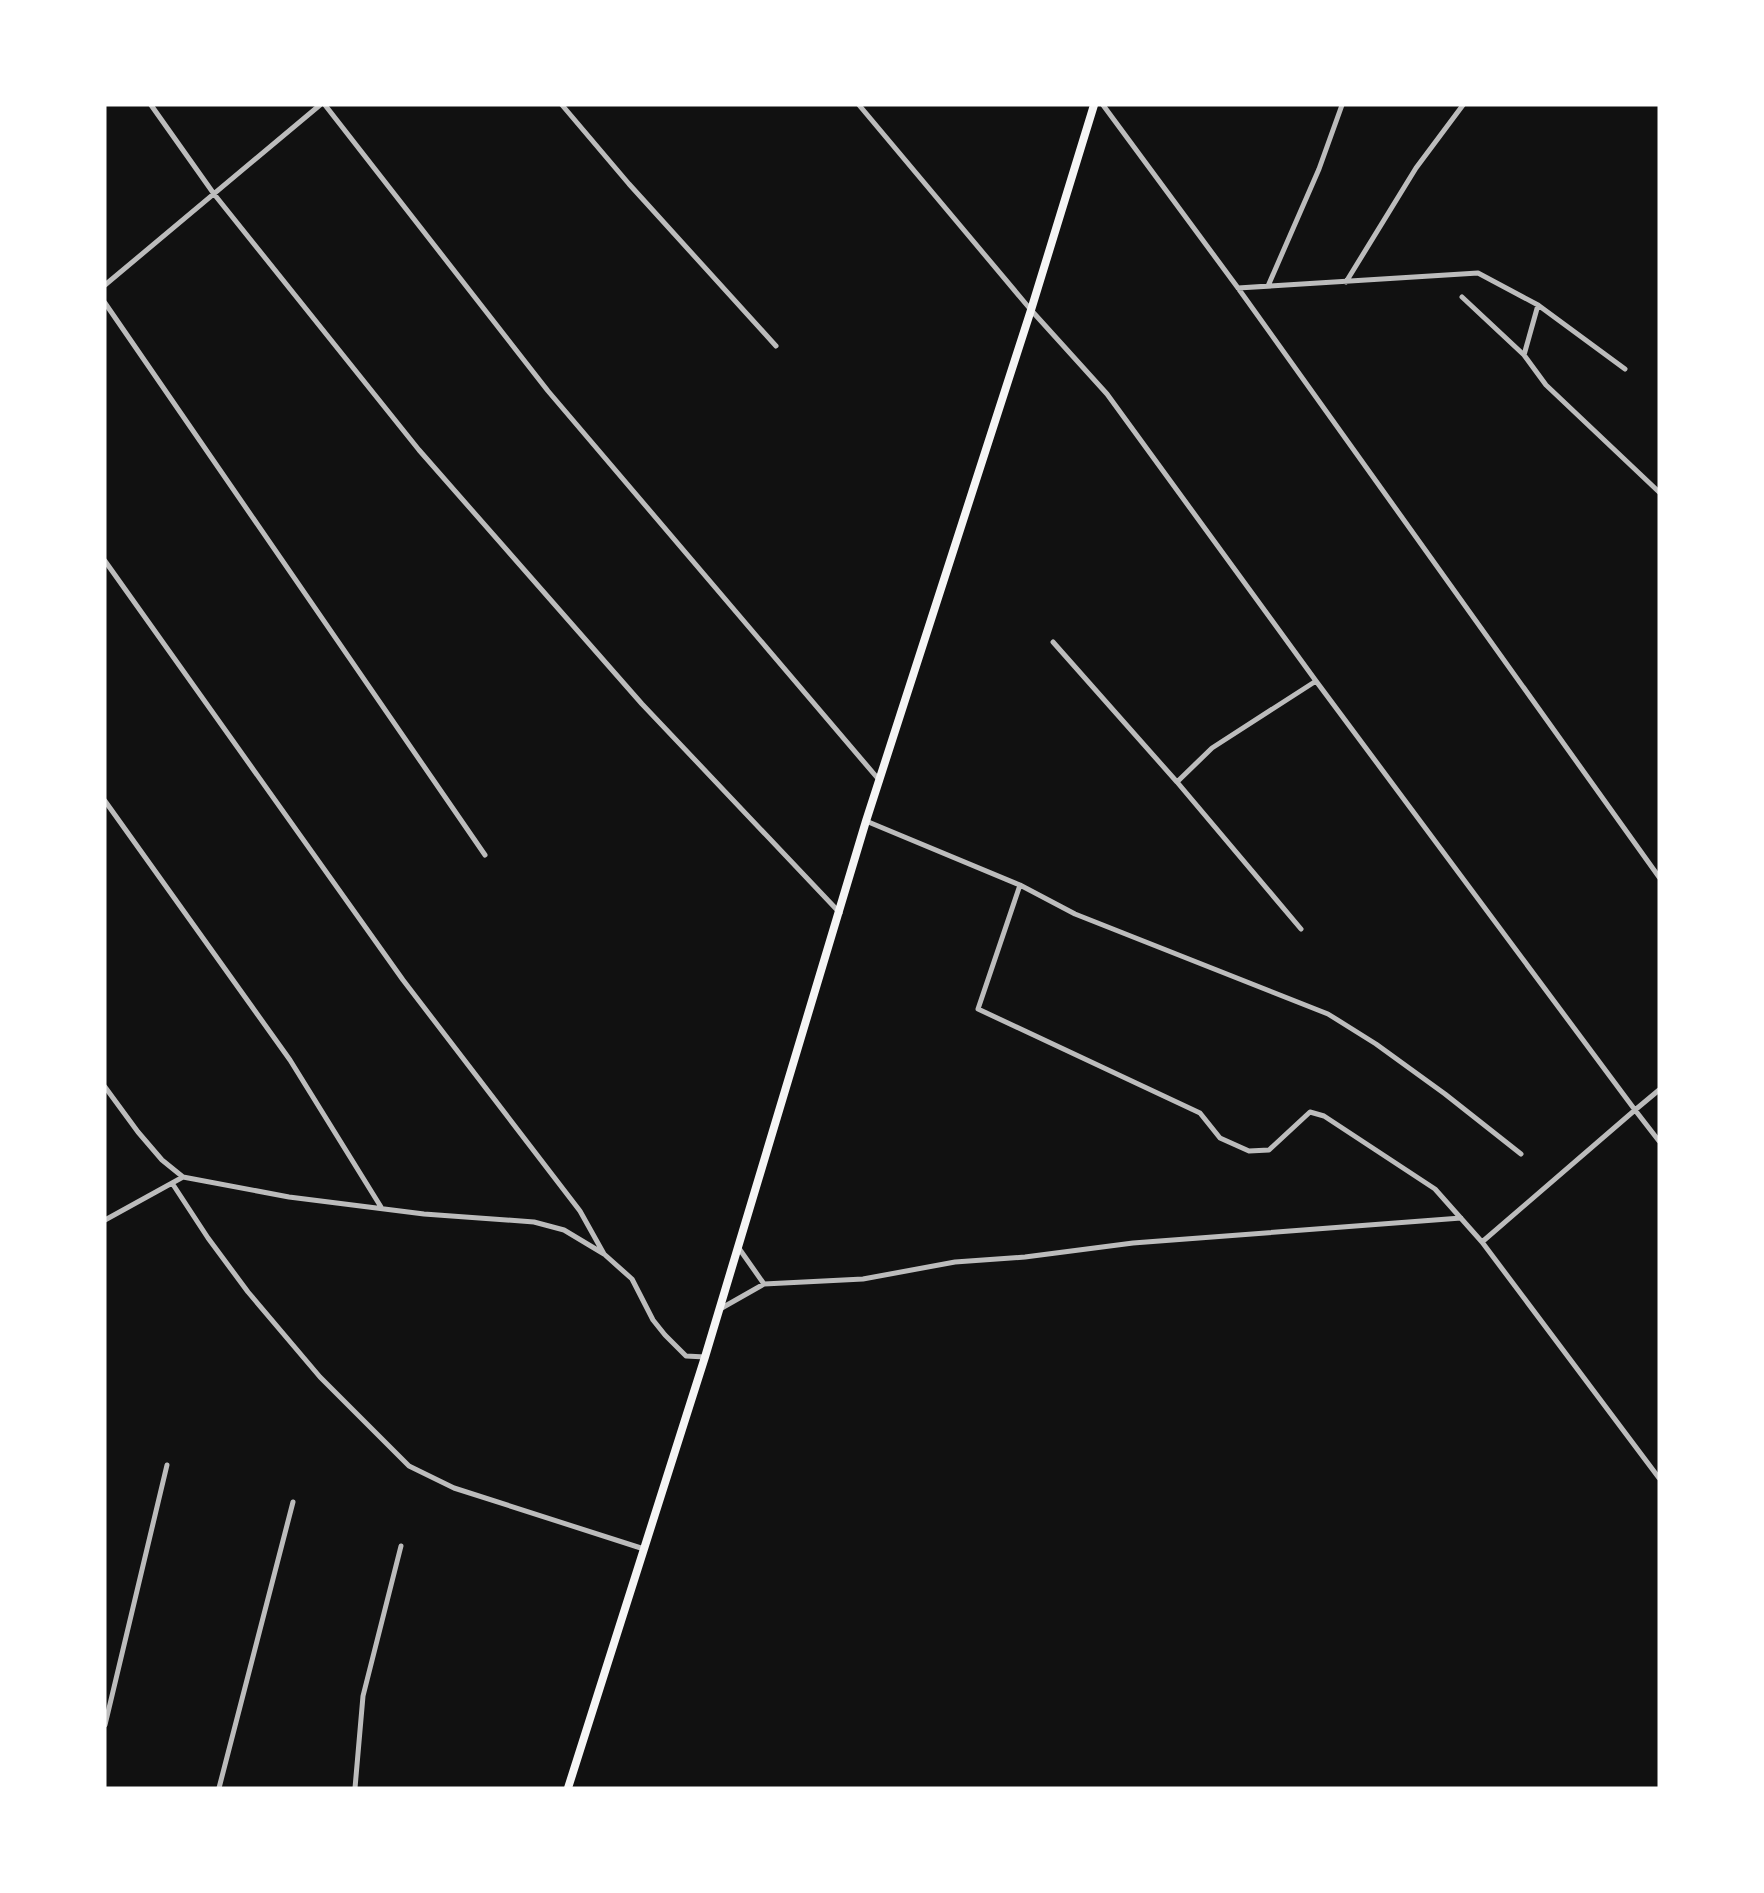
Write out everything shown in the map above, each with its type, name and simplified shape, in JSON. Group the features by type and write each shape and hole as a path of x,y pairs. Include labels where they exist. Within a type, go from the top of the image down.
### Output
{"main road":[{"path":"568,1788 720,1309 866,821 1031,310 1094,105"}],"street":[{"path":"151,105 214,194 427,458 642,704 840,913"},
{"path":"105,285 320,105"},
{"path":"325,105 548,391 880,781"},
{"path":"562,105 629,184 776,346"},
{"path":"859,105 1031,310 1107,394 1316,681 1659,1141"},
{"path":"1103,105 1238,288 1659,878"},
{"path":"1268,286 1318,170 1342,105"},
{"path":"1346,282 1416,168 1463,105"},
{"path":"1238,288 1478,273 1538,305 1625,369"},
{"path":"1462,297 1524,356 1546,385 1659,492"},
{"path":"105,303 485,855"},
{"path":"1524,356 1538,305"},
{"path":"105,561 403,980 580,1212 604,1254"},
{"path":"1053,642 1178,782 1301,929"},
{"path":"1178,782 1212,748 1316,681"},
{"path":"105,801 290,1060 381,1207"},
{"path":"866,821 1020,885 1075,914 1328,1014 1377,1044 1521,1154"},
{"path":"1020,885 978,1008 1200,1113 1220,1138 1249,1151 1269,1150 1310,1112 1324,1116 1435,1189 1482,1242 1659,1478"},
{"path":"105,1088 162,1160 183,1177 289,1197 424,1214 534,1222 564,1230 604,1254 633,1279 653,1320 686,1356 705,1357"},
{"path":"1482,1242 1659,1090"},
{"path":"105,1220 183,1177"},
{"path":"172,1183 208,1238 248,1292 320,1377 409,1466 454,1488 644,1550"},
{"path":"720,1309 765,1284 863,1279 955,1262 1025,1257 1133,1243 1461,1218"},
{"path":"738,1247 765,1284"},
{"path":"105,1725 167,1465"},
{"path":"219,1788 293,1502"},
{"path":"355,1788 363,1696 401,1546"}]}
